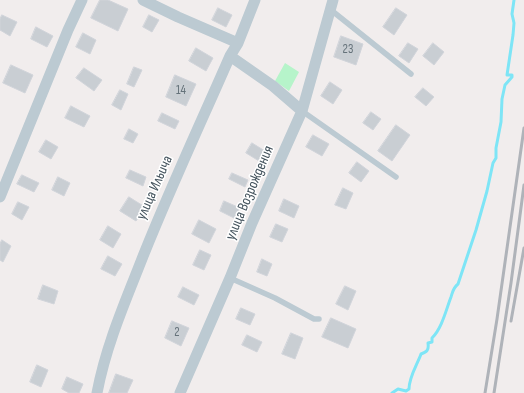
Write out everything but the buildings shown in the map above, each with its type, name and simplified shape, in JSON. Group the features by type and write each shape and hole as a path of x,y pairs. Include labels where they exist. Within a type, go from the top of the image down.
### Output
{"street":[{"path":"0,197 68,30 82,0"},
{"path":"142,0 178,18 238,43"},
{"name":"улица Ильича","path":"97,393 101,371 125,302 157,220 230,56 238,43 255,0"},
{"name":"улица Возрождения","path":"180,393 252,223 302,111 332,5"},
{"path":"230,56 273,86 302,111"}],"lane":[{"path":"332,5 411,74"},
{"path":"302,111 396,177"},
{"path":"230,278 275,298 314,319 319,319"}],"green space":[{"path":"285,63 299,72 289,91 275,81"}],"waterway":[{"path":"392,393 398,389 406,391 409,389 412,376 421,354 427,350 428,343 432,342 432,338 443,319 453,290 458,284 476,230 493,163 496,158 496,148 501,122 502,99 505,85 512,77 512,75 507,75 513,35 514,23 512,14 514,0"}],"railway":[{"path":"485,393 524,128"},
{"path":"494,393 524,185"},
{"path":"511,321 524,248"}]}
